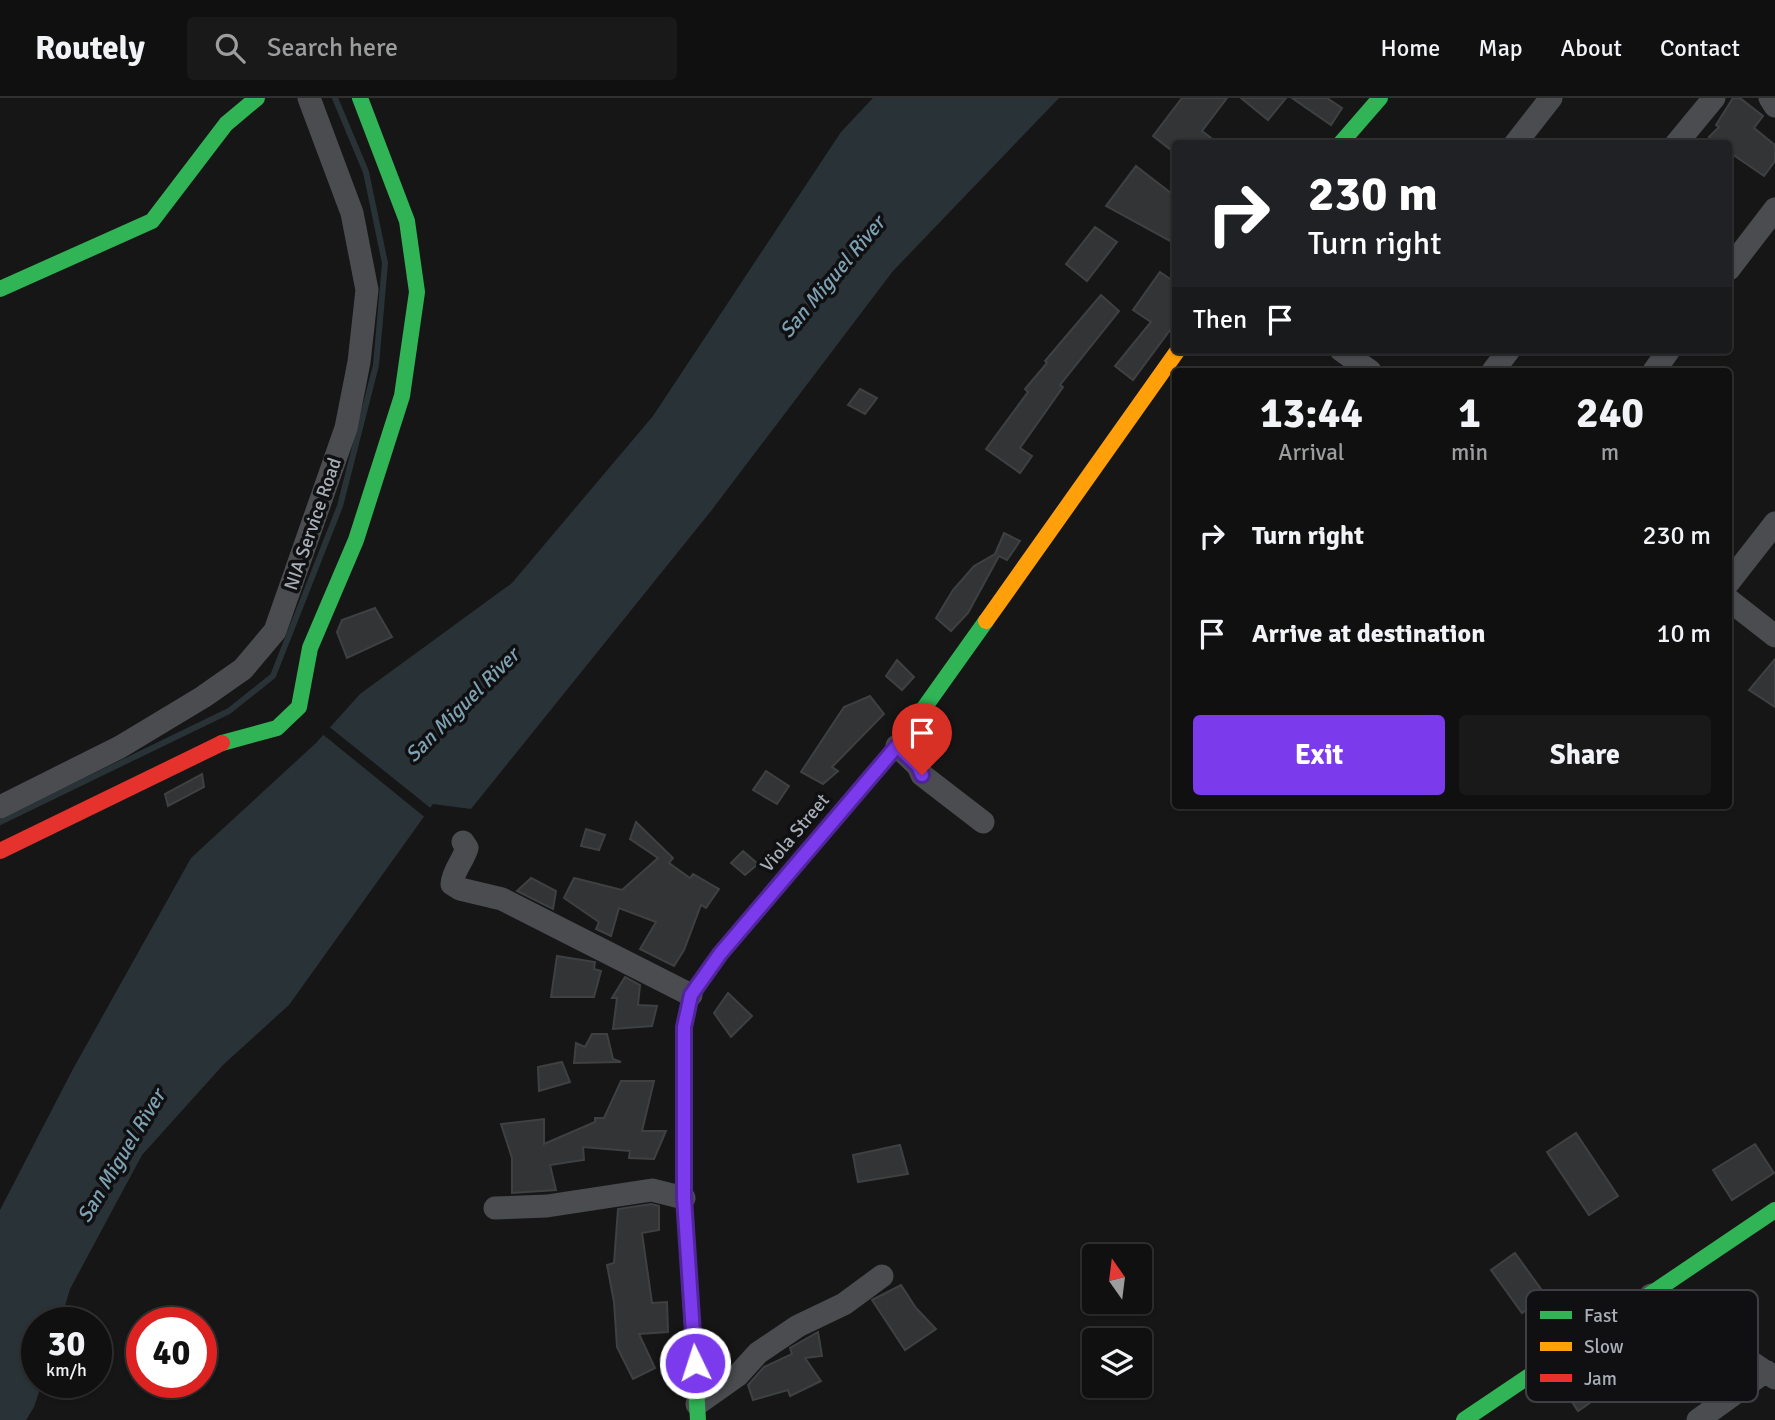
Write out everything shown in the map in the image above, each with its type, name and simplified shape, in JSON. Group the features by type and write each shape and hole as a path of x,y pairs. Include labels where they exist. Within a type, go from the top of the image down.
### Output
{"main road":[{"path":"0,289 152,221 166,206 220,129 257,98"},
{"path":"0,851 226,741 277,728 299,707 306,647 356,540 402,396 417,292 407,221 360,98"},
{"path":"1343,140 1380,98"},
{"name":"Viola Street","path":"698,1412 684,1198 684,1027 691,995 720,954 897,746 1175,354"},
{"path":"1658,1290 1775,1210"},
{"path":"1464,1420 1526,1379"}],"street":[{"name":"NIA Service Road","path":"0,807 120,747 203,697 243,669 278,633 346,428 359,362 367,290 352,213 309,98"},
{"path":"1518,140 1551,98"},
{"path":"1679,140 1714,98"},
{"path":"1770,98 1775,106"},
{"path":"1732,265 1775,209"},
{"path":"1350,354 1367,368"},
{"path":"1495,368 1506,354"},
{"path":"1732,578 1775,523"},
{"path":"1732,602 1775,636"},
{"path":"278,633 306,647"},
{"path":"897,746 918,766 922,775 983,822"},
{"path":"463,842 467,848 453,875 452,884 460,889 502,900 691,995"},
{"path":"495,1208 547,1206 652,1191 684,1198"},
{"path":"698,1412 758,1353 798,1326 844,1304 882,1276"},
{"path":"1698,1420 1727,1402"}],"water":[{"name":"San Miguel River","path":"873,98 1059,98 893,271 711,511 471,809 433,804 289,1005 223,1065 142,1155 70,1289 65,1307 21,1307 21,1398 37,1398 26,1420 0,1420 0,1210 73,1069 191,858 316,743 360,694 512,583 653,416 841,132"}],"pier":[{"path":"327,725 433,810 427,819 321,733"}],"building":[{"path":"1182,98 1227,98 1202,131 1214,140 1172,140 1172,151 1153,136"},
{"path":"1241,98 1286,98 1268,120"},
{"path":"1292,98 1327,98 1342,108 1331,125"},
{"path":"1733,98 1740,98 1763,116 1754,128 1775,145 1775,161 1764,176 1732,154 1732,140 1712,140 1709,137 1719,127 1716,125"},
{"path":"1136,166 1172,194 1172,237 1170,241 1106,206"},
{"path":"1095,227 1117,242 1087,281 1066,264"},
{"path":"1160,272 1172,280 1172,327 1133,380 1115,366 1151,322 1133,310"},
{"path":"1101,295 1119,311 1060,385 1063,387 1020,448 1032,456 1020,473 986,449 1028,392 1025,389 1047,363 1045,361"},
{"path":"860,389 877,398 865,414 848,405"},
{"path":"1004,533 1020,541 1007,560 999,556 968,613 951,631 936,618 953,590 974,566 995,554"},
{"path":"375,608 392,637 347,658 337,632 342,620"},
{"path":"1775,659 1775,707 1749,690"},
{"path":"897,660 914,677 902,690 886,676"},
{"path":"870,696 884,714 832,767 838,771 823,784 801,772 844,707"},
{"path":"766,771 789,786 777,804 753,790"},
{"path":"202,774 204,787 168,806 165,794"},
{"path":"636,822 673,858 669,863 690,878 693,874 719,889 706,908 701,905 684,950 674,966 640,949 656,922 619,908 611,936 596,929 599,922 564,898 574,878 622,890 658,858 630,839"},
{"path":"586,829 605,835 599,850 581,846"},
{"path":"743,851 758,864 745,875 731,863"},
{"path":"531,878 556,891 553,909 517,891"},
{"path":"557,956 595,962 594,969 601,971 594,997 551,997"},
{"path":"625,977 640,985 638,1005 657,1006 652,1026 613,1029 617,998 612,998"},
{"path":"728,993 752,1016 731,1037 714,1013"},
{"path":"592,1034 607,1034 613,1059 621,1062 574,1063 576,1043 585,1047"},
{"path":"562,1062 570,1082 539,1091 538,1067"},
{"path":"621,1081 654,1081 642,1131 666,1131 654,1159 629,1158 630,1151 583,1147 584,1160 550,1165 556,1190 512,1193 512,1158 501,1124 544,1119 544,1144 595,1122 595,1118 604,1118"},
{"path":"1576,1133 1618,1196 1589,1215 1547,1152"},
{"path":"1755,1144 1774,1173 1732,1200 1713,1170"},
{"path":"900,1145 908,1174 858,1182 853,1155"},
{"path":"651,1204 659,1206 659,1230 642,1233 652,1303 667,1302 668,1332 639,1334 655,1368 633,1379 617,1347 614,1302 607,1265 614,1263 618,1209"},
{"path":"1515,1253 1542,1290 1526,1290 1526,1310 1522,1313 1491,1270"},
{"path":"901,1285 916,1308 936,1329 905,1350 872,1300"},
{"path":"818,1332 822,1356 805,1358 821,1381 790,1396 788,1390 753,1400 748,1385 764,1367 792,1354 790,1348"},
{"path":"1572,1402 1591,1402 1578,1411"}],"waterway":[{"path":"0,822 229,711 273,676 340,506 376,365 385,263 366,172 335,98"}],"traffic: fast":[{"path":"0,289 152,221 226,124 257,98"},
{"path":"222,743 277,728 299,707 310,648 356,540 402,396 417,292 407,221 360,98"},
{"path":"1343,140 1380,98"},
{"path":"698,1420 684,1198 684,1027 691,995 720,954 897,746 986,621"},
{"path":"1657,1290 1775,1210"},
{"path":"1464,1420 1526,1378"}],"traffic: slow":[{"path":"986,621 1175,354"}],"traffic: jam":[{"path":"0,851 222,743"}],"route":[{"path":"695,1363 684,1198 684,1027 691,995 720,954 897,746 918,766 922,775"}]}
